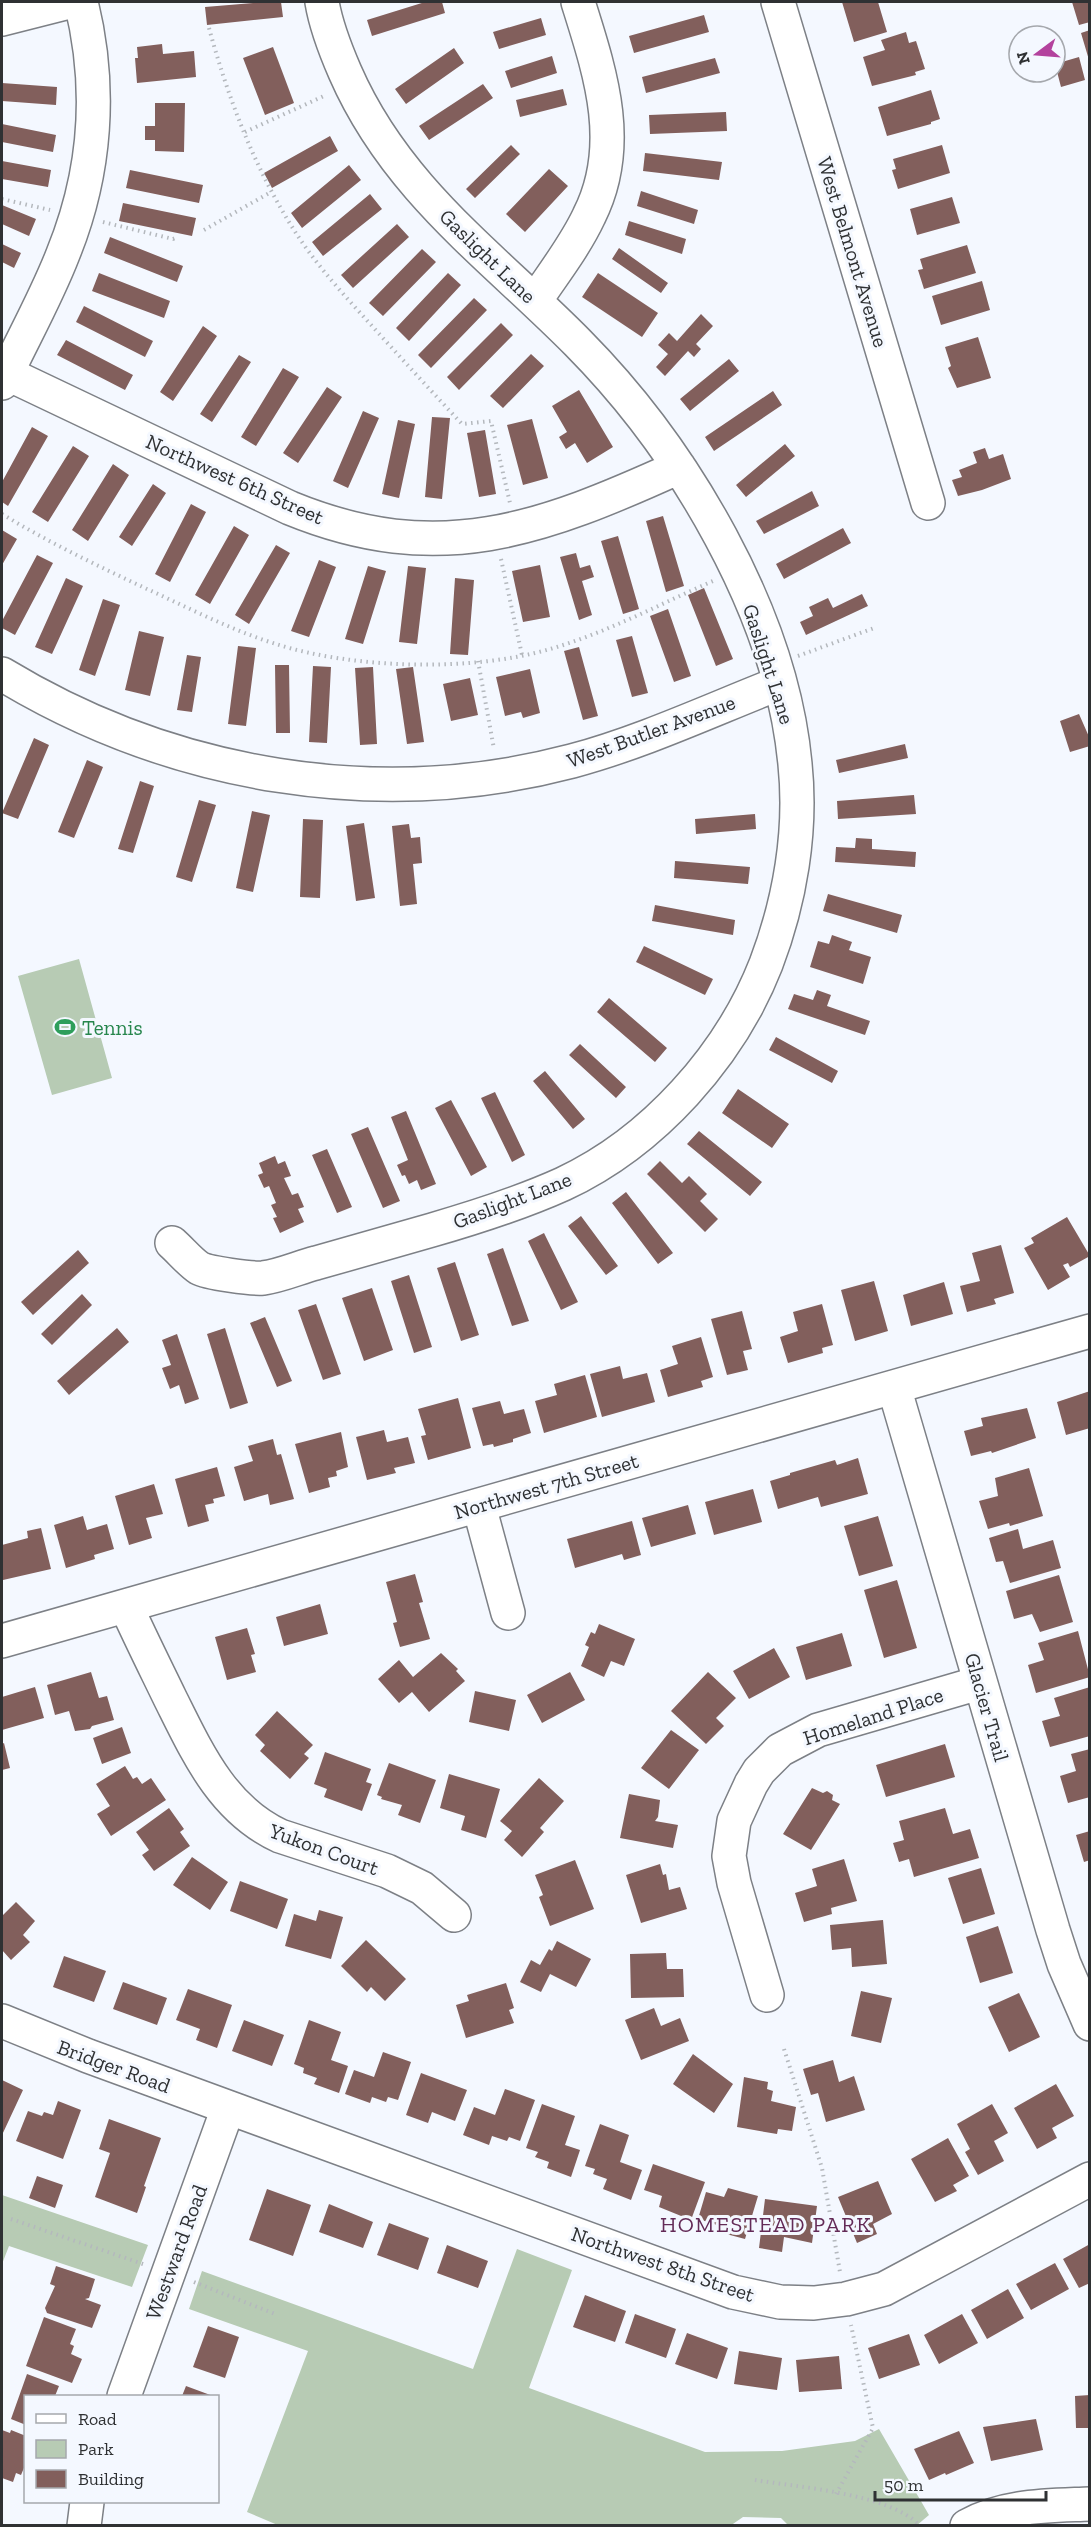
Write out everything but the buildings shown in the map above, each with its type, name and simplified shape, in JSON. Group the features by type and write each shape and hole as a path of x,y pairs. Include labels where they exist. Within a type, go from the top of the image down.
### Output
{"street":[{"path":"2,19 69,2"},
{"path":"4,378 63,255 88,172 95,105 92,61 81,2"},
{"name":"Gaslight Lane","path":"172,1243 201,1270 263,1278 511,1205 566,1182 592,1168 647,1128 696,1078 728,1036 762,974 783,915 793,858 797,798 796,765 790,723 777,674 737,570 712,521 679,467 608,376 580,345 405,173 370,123 350,84 327,26 322,2"},
{"path":"535,301 590,215 598,194 607,156 607,106 578,2"},
{"name":"West Belmont Avenue","path":"778,2 928,503"},
{"name":"Northwest 6th Street","path":"4,378 290,508 367,532 403,537 449,538 505,532 570,514 679,467"},
{"name":"West Butler Avenue","path":"2,674 39,696 123,735 198,759 292,778 359,784 449,782 499,775 597,754 777,674"},
{"name":"Northwest 7th Street","path":"2,1641 1089,1331"},
{"name":"Glacier Trail","path":"894,1387 1053,1930 1064,1964 1089,2024"},
{"path":"479,1506 508,1613"},
{"name":"Yukon Court","path":"126,1606 199,1757 224,1791 246,1814 264,1828 280,1836 387,1871 422,1888 454,1915"},
{"name":"Homeland Place","path":"767,1995 734,1883 729,1856 734,1821 750,1784 759,1771 780,1750 818,1730 979,1683"},
{"name":"Bridger Road","path":"2,2020 48,2041 228,2108"},
{"name":"Northwest 8th Street","path":"228,2108 733,2292 780,2302 832,2301 884,2289 1089,2179"},
{"name":"Westward Road","path":"125,2395 228,2108"},
{"path":"84,2526 87,2503"},
{"path":"967,2526 986,2516 1017,2508 1089,2504"}],"path":[{"path":"209,28 220,68 271,192 313,258 462,424 491,421 522,655"},
{"path":"245,132 350,84"},
{"path":"204,230 271,192"},
{"path":"2,199 52,211"},
{"path":"100,221 172,239 178,237"},
{"path":"2,514 38,536 232,628 278,645 324,656 372,662 458,663 522,655 576,641 737,570"},
{"path":"777,674 874,628"},
{"path":"478,662 499,775"},
{"path":"784,2049 822,2168 842,2280"},
{"path":"11,2219 149,2266"},
{"path":"186,2279 274,2314"},
{"path":"836,2494 873,2428 851,2324"},
{"path":"755,2480 876,2502 902,2511 920,2526"}],"green space":[{"name":"Tennis","path":"79,959 112,1078 52,1095 18,976"},
{"path":"2,2195 148,2245 132,2287 9,2246 2,2264"},
{"path":"517,2249 572,2270 529,2388 705,2452 782,2451 855,2441 879,2429 929,2515 916,2526 788,2525 781,2518 743,2517 730,2526 280,2526 247,2512 308,2351 189,2309 202,2271 473,2369"}],"place":[{"name":"Tennis","path":"65,1027"}],"district":[{"name":"HOMESTEAD PARK","path":"766,2224"}]}
